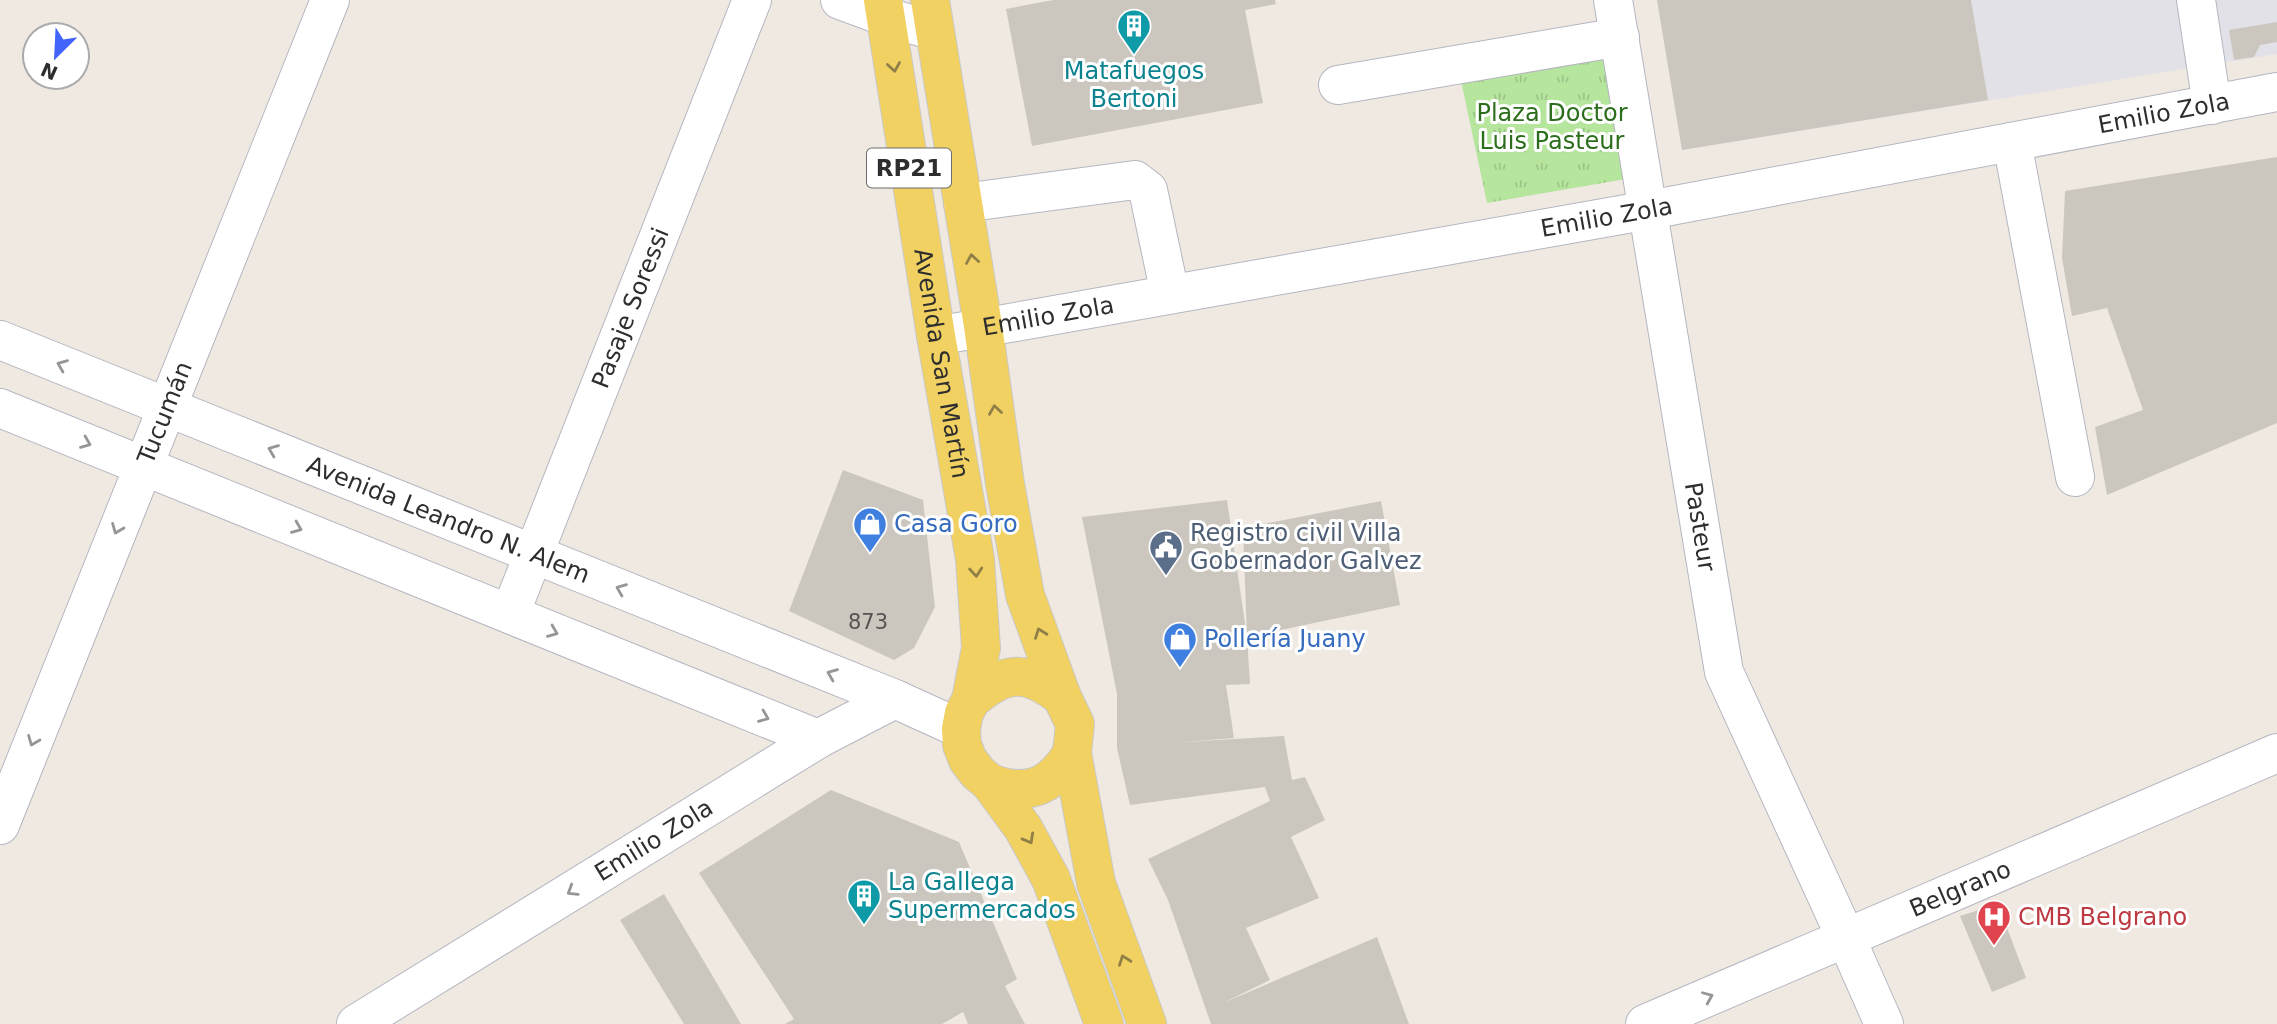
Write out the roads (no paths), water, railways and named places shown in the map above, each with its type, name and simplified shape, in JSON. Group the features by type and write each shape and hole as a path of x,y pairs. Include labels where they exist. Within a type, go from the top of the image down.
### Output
{"main road":[{"name":"Avenida San Martín","path":"885,9 936,336 975,559 981,648 962,745 968,760 990,783 1023,828 1051,879 1104,1024"},
{"name":"Avenida San Martín","path":"933,16 983,326 1005,484 1025,595 1062,697 1075,724 1072,753 1096,883 1147,1024"},
{"path":"966,714 991,683 1016,676 1042,681 1062,697"},
{"path":"990,783 1006,789 1022,790 1038,786 1052,779 1064,767 1072,753"}],"street":[{"name":"Tucumán","path":"0,825 330,0"},
{"name":"Pasaje Soressi","path":"510,614 752,0"},
{"path":"840,0 933,16"},
{"name":"Pasteur","path":"1613,0 1724,673 1884,1024"},
{"path":"2196,0 2212,105"},
{"path":"1338,85 1620,37"},
{"name":"Emilio Zola","path":"936,336 1648,210 2277,92"},
{"path":"2012,142 2075,477"},
{"path":"963,202 1135,180 1148,190 1170,294"},
{"name":"Avenida Leandro N. Alem","path":"0,340 895,699"},
{"path":"0,408 818,739"},
{"path":"895,699 966,714"},
{"name":"Emilio Zola","path":"356,1024 402,1013 818,739 895,699"},
{"name":"Belgrano","path":"1645,1024 2277,753"}],"place":[{"name":"Matafuegos Bertoni","path":"1134,56"},
{"name":"Casa Goro","path":"870,554"},
{"name":"Registro civil Villa Gobernador Galvez","path":"1166,577"},
{"name":"Pollería Juany","path":"1180,669"},
{"name":"La Gallega Supermercados","path":"864,926"},
{"name":"CMB Belgrano","path":"1994,947"}],"park label":[{"name":"Plaza Doctor Luis Pasteur","path":"1552,127"}]}
